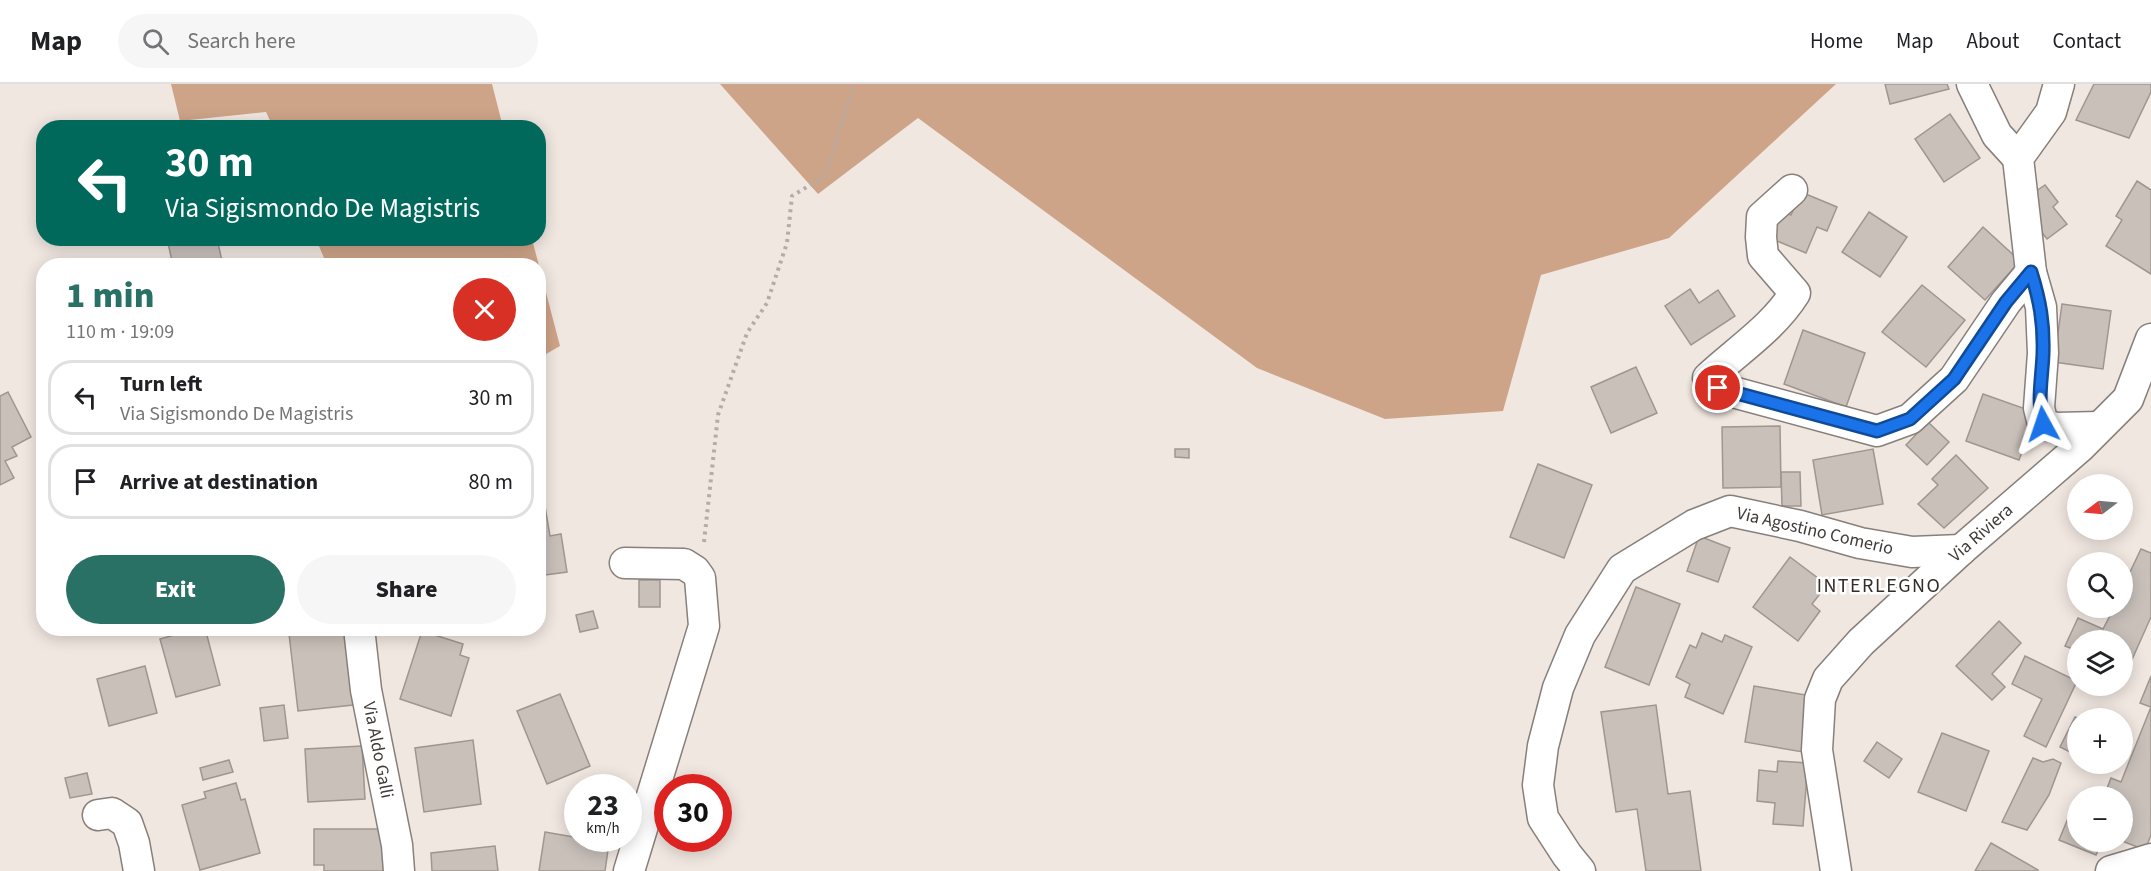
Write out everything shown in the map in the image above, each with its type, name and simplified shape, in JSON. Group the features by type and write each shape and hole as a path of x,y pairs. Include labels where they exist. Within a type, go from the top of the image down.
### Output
{"street":[{"path":"1955,84 1975,126 1997,135"},
{"path":"1972,84 1997,135 2018,158 2031,272 2041,307 2043,353 2039,408 2043,424 2056,428 2099,427"},
{"path":"2018,158 2051,112 2059,84"},
{"path":"1792,190 1762,217 1761,237 1763,256 1795,293 1784,310 1744,349 1708,378 1718,388 1877,431 1910,419 1954,379 2006,302 2031,272"},
{"name":"Via Riviera","path":"1836,871 1817,750 1820,699 1828,679 1861,642 1961,550 2080,447 2128,399 2151,339"},
{"name":"Via Agostino Comerio","path":"1580,871 1543,818 1538,785 1543,746 1558,688 1580,635 1622,569 1694,525 1730,511 1891,549 1912,552 1961,550"},
{"path":"625,563 684,564 695,571 700,578 704,626 629,871"},
{"name":"Via Aldo Galli","path":"360,636 366,690 397,845 399,871"},
{"path":"98,815 112,813 127,823 134,843 139,871"},
{"path":"2112,871 2151,859"}],"path":[{"path":"700,578 718,415 747,333 767,303 787,243 792,196 825,176 854,84"}],"shaded area":[{"path":"171,84 492,84 501,120 270,120 266,112 180,120"},
{"path":"720,84 1836,84 1669,238 1541,275 1503,411 1385,419 1257,368 918,118 818,194"},
{"path":"319,246 534,246 537,258 324,258"},
{"path":"546,292 560,346 546,354"}],"building":[{"path":"1885,84 1947,84 1949,89 1890,104"},
{"path":"2094,84 2151,84 2151,92 2129,138 2076,120"},
{"path":"1950,114 1980,158 1944,182 1915,139"},
{"path":"2137,181 2151,190 2151,274 2106,246 2122,220 2116,216"},
{"path":"2045,185 2058,202 2053,207 2067,224 2047,239 2036,225 2032,194"},
{"path":"1801,192 1837,207 1827,231 1817,227 1806,253 1765,236 1776,209 1791,215"},
{"path":"1869,212 1907,237 1880,277 1842,252"},
{"path":"1983,227 2020,261 1985,300 1948,267"},
{"path":"169,246 219,246 221,258 171,258"},
{"path":"1922,285 1965,320 1926,367 1882,332"},
{"path":"1690,289 1699,303 1718,290 1735,316 1691,345 1665,306"},
{"path":"2062,304 2111,311 2103,369 2054,362"},
{"path":"1803,330 1865,353 1846,407 1784,384"},
{"path":"1636,367 1657,413 1611,433 1591,387"},
{"path":"8,392 31,437 12,447 17,456 5,461 14,478 0,485 0,396"},
{"path":"1983,394 2037,413 2019,460 1966,441"},
{"path":"1928,422 1949,442 1927,465 1906,445"},
{"path":"1780,426 1781,487 1723,488 1722,427"},
{"path":"1175,449 1189,449 1189,458 1175,457"},
{"path":"1873,449 1883,504 1822,515 1813,460"},
{"path":"1956,455 1988,488 1944,528 1918,504 1938,485 1932,479"},
{"path":"1538,464 1592,485 1564,558 1510,537"},
{"path":"1781,472 1800,472 1801,506 1782,506"},
{"path":"546,512 550,536 561,534 567,572 546,575"},
{"path":"1699,536 1730,548 1718,582 1687,571"},
{"path":"2141,549 2151,553 2151,617 2133,657 2133,630 2072,630 2078,618 2103,629 2109,618 2133,618 2133,566"},
{"path":"1790,557 1827,585 1812,604 1820,611 1798,641 1753,607"},
{"path":"639,580 660,580 660,607 639,607"},
{"path":"1636,587 1680,604 1649,685 1605,667"},
{"path":"593,611 598,628 580,632 576,615"},
{"path":"1999,621 2021,643 1992,674 2005,687 1992,700 1956,666"},
{"path":"1702,633 1722,642 1725,635 1752,647 1723,714 1685,697 1690,684 1676,677 1690,645 1696,648"},
{"path":"171,636 207,636 220,685 176,697 160,639"},
{"path":"289,636 346,636 353,705 298,711"},
{"path":"420,636 438,636 463,644 460,655 469,658 451,716 400,699"},
{"path":"2025,656 2067,676 2067,696 2070,696 2046,747 2024,736 2042,699 2012,684"},
{"path":"145,666 157,713 109,726 97,679"},
{"path":"2151,676 2151,707 2140,703"},
{"path":"1754,686 1812,696 1803,752 1745,742"},
{"path":"560,694 590,766 571,774 564,774 564,777 547,784 517,711"},
{"path":"284,705 288,738 264,741 260,708"},
{"path":"1656,705 1668,794 1690,791 1701,871 1646,871 1637,809 1616,812 1601,712"},
{"path":"2151,707 2151,835 2145,850 2133,845 2133,786 2108,786 2111,778 2121,782 2124,774 2133,774 2133,752"},
{"path":"1942,733 1989,751 1966,811 1918,792"},
{"path":"2067,733 2067,750 2060,747"},
{"path":"473,740 481,804 424,812 415,748"},
{"path":"1877,742 1902,759 1889,778 1864,761"},
{"path":"362,746 365,799 308,802 305,749"},
{"path":"2033,758 2043,762 2053,759 2061,763 2049,795 2027,830 2002,822"},
{"path":"229,760 233,772 203,780 200,768"},
{"path":"1778,761 1808,763 1803,826 1773,824 1775,803 1757,801 1759,770 1777,772"},
{"path":"87,773 92,794 70,798 65,778"},
{"path":"236,783 241,800 245,799 260,853 200,870 182,805 206,798 204,792"},
{"path":"2067,821 2067,843 2059,840"},
{"path":"314,829 390,829 390,871 324,871 324,865 314,865"},
{"path":"545,832 564,835 564,852 608,852 605,871 539,871"},
{"path":"1991,843 2038,870 2038,871 1975,871"},
{"path":"495,846 498,871 432,871 431,853"}],"district":[{"name":"INTERLEGNO","path":"1879,586"}],"route":[{"path":"1718,388 1877,431 1910,419 1954,379 2006,302 2031,272 2041,307 2043,353 2039,408 2043,424"}]}
